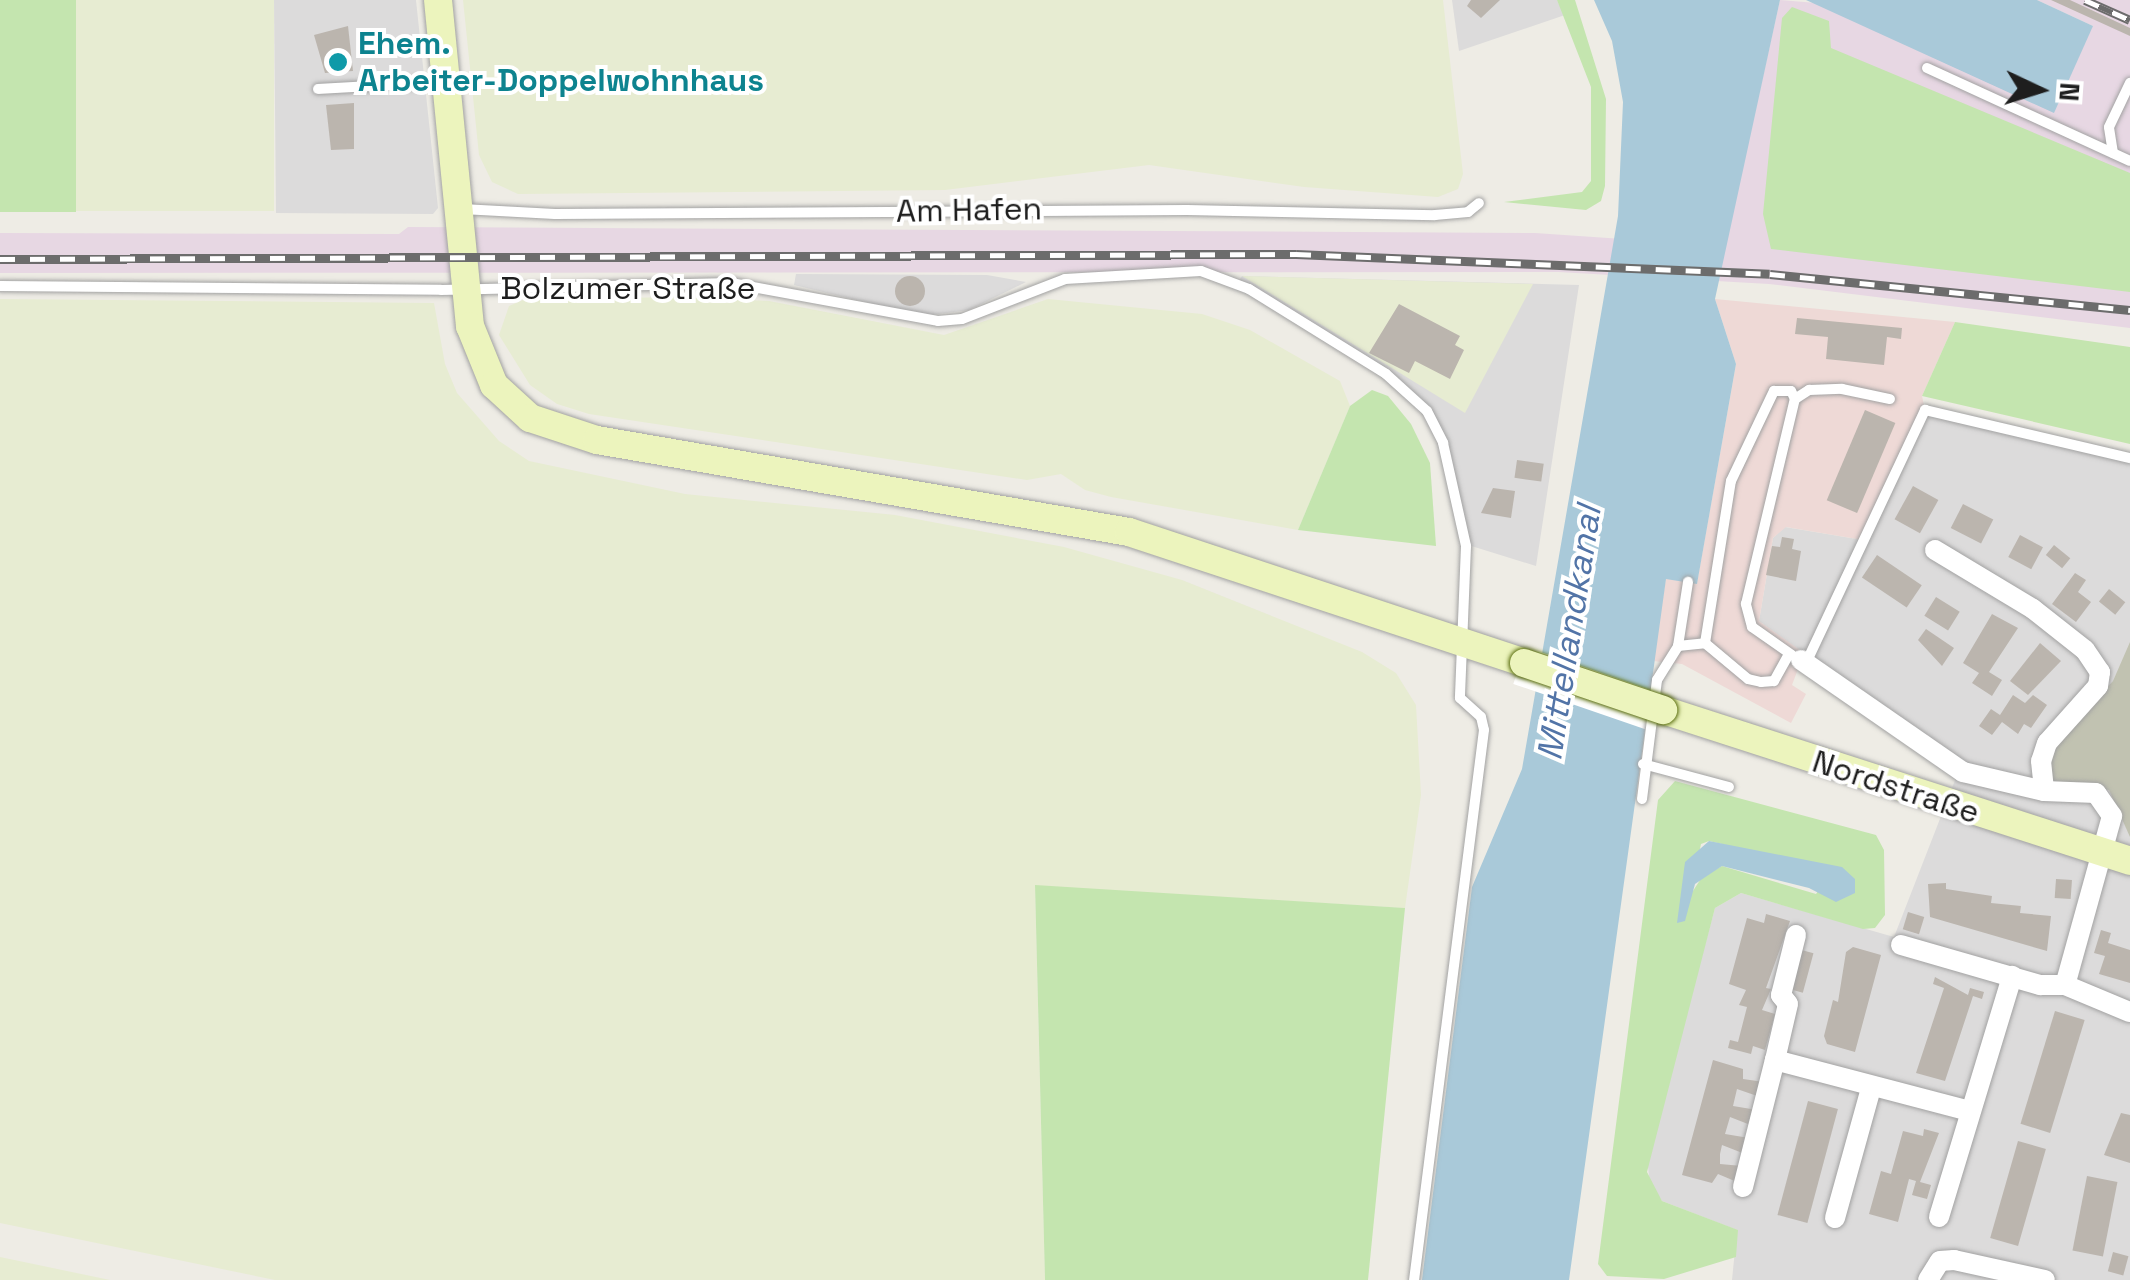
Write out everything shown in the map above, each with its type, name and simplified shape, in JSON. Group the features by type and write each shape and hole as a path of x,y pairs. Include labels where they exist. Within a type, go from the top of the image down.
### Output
{"main road":[{"path":"438,0 442,82 465,290"},
{"name":"Bolzumer Straße","path":"465,290 481,361 494,385 530,418 559,431 1061,516 1196,552 1663,710"},
{"name":"Nordstraße","path":"1663,710 2117,857"}],"street":[{"path":"1934,550 2033,608 2085,650 2100,672 2098,686 2042,751 2044,791"},
{"path":"1794,657 1963,772 2044,791 2105,798 2112,816 2117,857 2065,985"},
{"path":"1743,1187 1788,1004 1781,995 1796,935"},
{"path":"1901,945 2012,976 2065,985 2130,1012"},
{"path":"1939,1217 2012,976"},
{"path":"1775,1060 1969,1112"},
{"path":"1836,1218 1871,1088"},
{"path":"1928,1280 1940,1262 2045,1280"}],"lane":[{"path":"1927,68 2130,161"},
{"path":"318,89 442,82"},
{"path":"2113,153 2108,127 2130,83"},
{"name":"Am Hafen","path":"456,208 556,214 1187,210 1435,215 1468,212 1480,204"},
{"name":"Bolzumer Straße","path":"465,290 731,282 938,321 962,319 1065,278 1178,270 1230,280 1386,374 1427,411 1442,443 1466,546 1458,640"},
{"path":"0,286 465,290"},
{"path":"1795,400 1810,390 1842,388 1890,399"},
{"path":"1705,643 1731,481 1774,392 1791,392 1795,400 1746,604 1752,628 1794,657"},
{"path":"1678,646 1705,643 1748,680 1774,680 1794,657 1924,410 2130,458"},
{"path":"1642,799 1643,764 1657,680 1678,646 1688,582"},
{"path":"1414,1280 1484,730 1482,717 1460,698 1458,640"},
{"path":"1643,764 1730,787"}],"shaded area":[{"path":"76,0 274,0 274,211 76,211"},
{"path":"274,0 416,0 438,208 433,214 276,213"},
{"path":"463,0 1443,0 1463,174 1458,189 1438,197 1304,187 1149,165 945,190 518,194 492,182 479,155"},
{"path":"1452,0 1557,0 1565,15 1459,51"},
{"path":"1780,0 2093,26 2037,0 2130,0 2130,328 1769,284 1558,272 0,273 0,233 399,234 408,227 1535,233 1725,246"},
{"path":"796,274 987,275 1026,282 969,310 923,316 794,285"},
{"path":"1242,276 1579,285 1536,566 1465,544 1443,444 1412,394 1237,284"},
{"path":"1242,276 1533,284 1465,413"},
{"path":"672,297 769,301 944,335 1048,299 1202,314 1250,330 1340,381 1350,406 1298,530 1111,497 1085,490 1061,474 1027,480 589,414 557,404 530,385 499,335 509,306 523,300"},
{"path":"0,299 434,303 445,364 457,393 499,441 529,461 685,494 895,515 1064,547 1182,580 1362,652 1396,673 1416,705 1421,795 1405,908 1035,886 1045,1280 275,1280 0,1223"},
{"path":"1715,299 1955,322 1922,396 1925,410 1863,540 1786,527 1773,538 1759,621 1804,653 1792,685 1806,694 1791,723 1682,664 1653,661 1666,578 1697,583 1736,364"},
{"path":"1925,410 2130,457 2130,1280 1732,1280 1737,1230 1662,1201 1650,1185 1647,1158 1715,908 1741,893 1894,937 1959,770 1759,621 1773,538 1785,527 1863,540"},
{"path":"2130,642 2130,837 2109,790 2053,782 2048,770 2057,741 2113,681"},
{"path":"0,1257 110,1280 0,1280"}],"green space":[{"path":"0,0 76,0 76,212 0,212"},
{"path":"1557,0 1575,0 1606,99 1605,186 1601,201 1586,210 1504,202 1582,192 1591,181 1591,87"},
{"path":"1792,7 1829,21 1831,48 2130,173 2130,292 1771,249 1763,214 1782,18"},
{"path":"1955,322 2130,347 2130,444 1922,396"},
{"path":"1372,390 1388,396 1411,424 1430,463 1436,546 1298,530 1350,406"},
{"path":"1675,781 1876,835 1884,850 1885,915 1875,928 1863,929 1741,893 1715,908 1647,1172 1662,1201 1738,1230 1736,1257 1664,1279 1607,1276 1598,1264 1658,800","holes":["1709,841 1816,866 1836,866 1816,894 1722,866 1702,877 1691,894 1701,844"]},
{"path":"1035,885 1405,908 1368,1280 1045,1280"}],"water":[{"name":"Mittellandkanal","path":"1594,0 1780,0 1715,299 1736,364 1697,584 1666,579 1569,1280 1422,1280 1472,887 1522,769 1618,216 1623,102 1612,41"},
{"path":"1806,0 2037,0 2093,26 2054,113"},
{"path":"1709,841 1842,867 1855,879 1855,893 1836,902 1809,888 1722,866 1695,884 1685,921 1677,923 1685,862"}],"pier":[{"path":"1526,647 1666,695 1653,732 1513,684"}],"building":[{"path":"1471,0 1500,0 1481,18 1467,6"},
{"path":"2051,0 2070,0 2130,28 2130,36"},
{"name":"Ehem. Arbeiter-Doppelwohnhaus","path":"348,26 353,71 325,73 314,35"},
{"name":"Ehem. Arbeiter-Doppelwohnhaus","path":"354,103 354,149 331,150 326,105"},
{"path":"910,276 924,285 925,291 916,305 910,306 896,297 895,291 904,277"},
{"path":"1399,304 1460,336 1455,345 1464,350 1450,379 1415,361 1409,373 1369,353"},
{"path":"1797,318 1902,328 1901,339 1887,337 1884,365 1826,359 1828,337 1795,334"},
{"path":"1865,410 1895,423 1857,513 1827,500"},
{"path":"1517,460 1544,464 1541,482 1514,478"},
{"path":"1913,486 1938,500 1920,533 1895,519"},
{"path":"1493,488 1515,491 1511,518 1481,513"},
{"path":"1963,504 1993,519 1981,543 1951,528"},
{"path":"2020,535 2043,547 2031,569 2008,557"},
{"path":"1782,537 1794,539 1792,549 1801,551 1796,581 1766,575 1772,546 1780,547"},
{"path":"2054,545 2070,558 2062,568 2046,555"},
{"path":"1877,555 1922,585 1907,608 1862,577"},
{"path":"2075,573 2086,580 2078,592 2091,602 2076,622 2052,604"},
{"path":"2109,589 2125,602 2115,615 2099,601"},
{"path":"1936,597 1960,612 1948,630 1924,616"},
{"path":"1992,614 2018,628 1989,672 2002,680 1992,696 1972,683 1979,673 1963,663"},
{"path":"1926,629 1954,648 1942,666 1918,640"},
{"path":"2040,643 2061,661 2028,695 2010,681"},
{"path":"2013,695 2025,703 2033,695 2047,705 2031,728 2024,724 2018,734 2002,722 1992,735 1979,726 1991,709 2000,715"},
{"path":"2056,879 2072,880 2071,899 2055,898"},
{"path":"1946,883 1946,889 1992,896 1991,903 2021,906 2020,913 2051,916 2047,951 1930,917 1928,884"},
{"path":"1908,912 1924,917 1919,934 1903,929"},
{"path":"1766,914 1790,921 1766,988 1771,989 1762,1010 1775,1014 1765,1050 1753,1046 1751,1054 1728,1048 1730,1040 1738,1042 1747,1007 1739,1005 1746,990 1729,984 1747,918 1764,923"},
{"path":"2101,930 2111,933 2108,943 2130,950 2130,983 2099,974 2105,956 2094,953"},
{"path":"1853,947 1881,955 1855,1052 1827,1044 1824,1036 1833,1000 1838,1002 1846,952"},
{"path":"1798,949 1813,953 1803,993 1787,989"},
{"path":"1935,977 1968,995 1970,988 1984,992 1982,999 1973,996 1945,1081 1916,1073 1944,988 1933,984"},
{"path":"2055,1011 2085,1020 2050,1133 2021,1124"},
{"path":"1713,1060 1743,1069 1743,1079 1764,1082 1760,1097 1737,1089 1733,1106 1757,1110 1753,1126 1730,1117 1725,1134 1749,1138 1745,1154 1722,1145 1720,1164 1742,1166 1737,1182 1718,1174 1712,1183 1682,1175"},
{"path":"1808,1101 1838,1109 1807,1223 1777,1215"},
{"path":"2121,1113 2130,1115 2130,1163 2104,1155"},
{"path":"1924,1129 1939,1133 1920,1182 1931,1185 1927,1199 1912,1195 1916,1181 1909,1179 1898,1222 1869,1214 1881,1171 1891,1174 1903,1131 1923,1136"},
{"path":"2018,1141 2046,1149 2018,1246 1990,1238"},
{"path":"2087,1176 2117,1182 2103,1257 2072,1251"},
{"path":"2113,1252 2128,1256 2123,1275 2108,1271"}],"railway":[{"path":"2085,0 2130,20"},
{"path":"0,259 1296,254 1770,274 2130,310"}],"place":[{"name":"Ehem. Arbeiter-Doppelwohnhaus","path":"338,62"}]}
